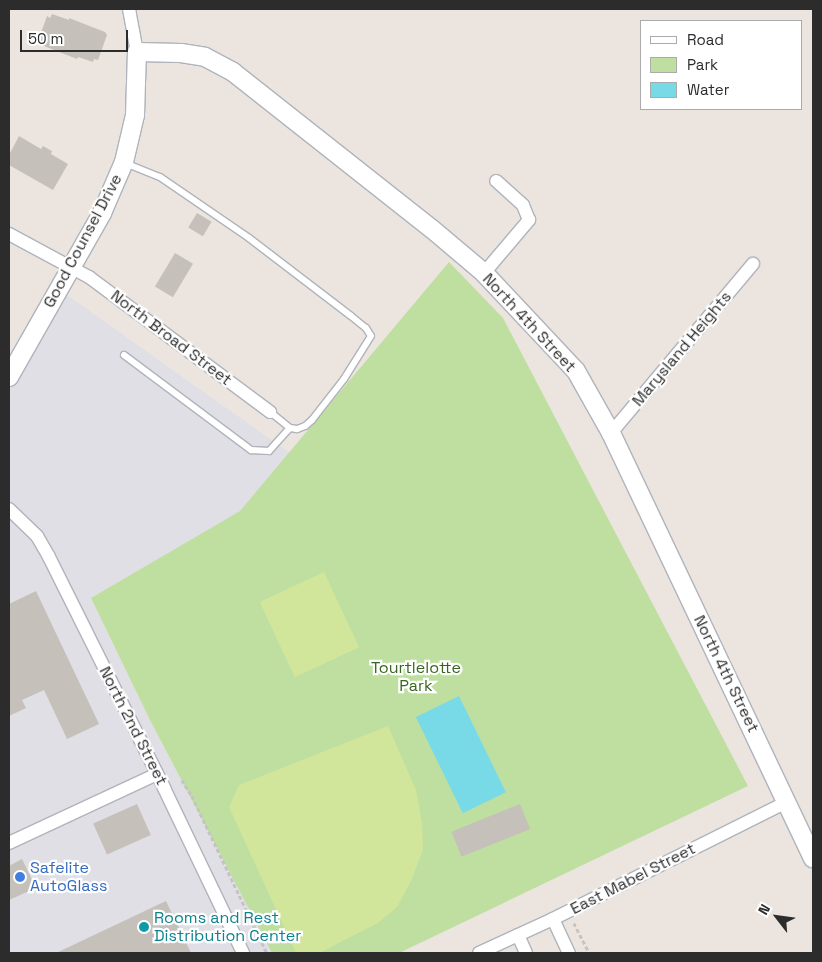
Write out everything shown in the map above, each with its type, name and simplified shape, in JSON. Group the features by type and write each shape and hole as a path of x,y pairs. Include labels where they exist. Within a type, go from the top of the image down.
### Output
{"street":[{"name":"Good Counsel Drive","path":"9,378 102,213 124,162 135,116 137,52 129,9"},
{"name":"North 4th Street","path":"137,52 181,53 206,57 233,72 425,223 484,273 576,371 611,434 813,858"},
{"path":"484,273 529,220 523,205 496,182"},
{"name":"North Broad Street","path":"9,234 89,277 270,412"},
{"name":"Marysland Heights","path":"611,434 753,264"},
{"name":"North 2nd Street","path":"9,509 37,536 50,557 243,953"},
{"path":"9,843 157,774"},
{"name":"East Mabel Street","path":"479,953 553,919 787,802"},
{"path":"553,919 569,953"},
{"path":"518,935 526,953"}],"lane":[{"path":"124,162 160,177 249,238 366,328 372,336 339,386 312,420 297,429 290,428 270,412"},
{"path":"124,355 251,450 268,451 290,428"}],"path":[{"path":"182,780 192,796 267,953"},
{"path":"569,911 589,953"}],"shaded area":[{"path":"57,288 290,453 240,511 91,598 150,720 272,953 9,953 9,364"}],"green space":[{"name":"Tourtlelotte Park","path":"449,262 503,318 748,786 399,953 272,953 150,720 91,598 240,511"},
{"path":"324,572 359,647 295,677 260,602"},
{"path":"388,726 416,790 422,823 423,850 411,881 397,907 378,923 319,953 296,953 229,807 239,785"}],"water":[{"path":"459,696 506,792 463,813 416,717"}],"building":[{"path":"52,14 69,20 69,18 105,32 107,35 98,60 94,59 93,62 78,57 77,59 39,44 38,41 47,16 50,18"},
{"path":"19,136 41,149 43,146 52,151 51,154 68,164 53,190 9,165 9,155"},
{"path":"197,213 212,222 203,236 188,228"},
{"path":"175,253 193,264 173,297 155,286"},
{"path":"36,591 99,724 67,739 44,690 22,700 26,708 9,716 9,604"},
{"path":"137,804 151,835 107,855 93,824"},
{"path":"520,804 530,829 462,857 451,832"},
{"name":"Safelite AutoGlass","path":"22,859 36,888 9,900 9,866"},
{"name":"Rooms and Rest Distribution Center","path":"166,901 191,953 56,953"}],"place":[{"name":"Safelite AutoGlass","path":"20,877"},
{"name":"Rooms and Rest Distribution Center","path":"144,927"}]}
